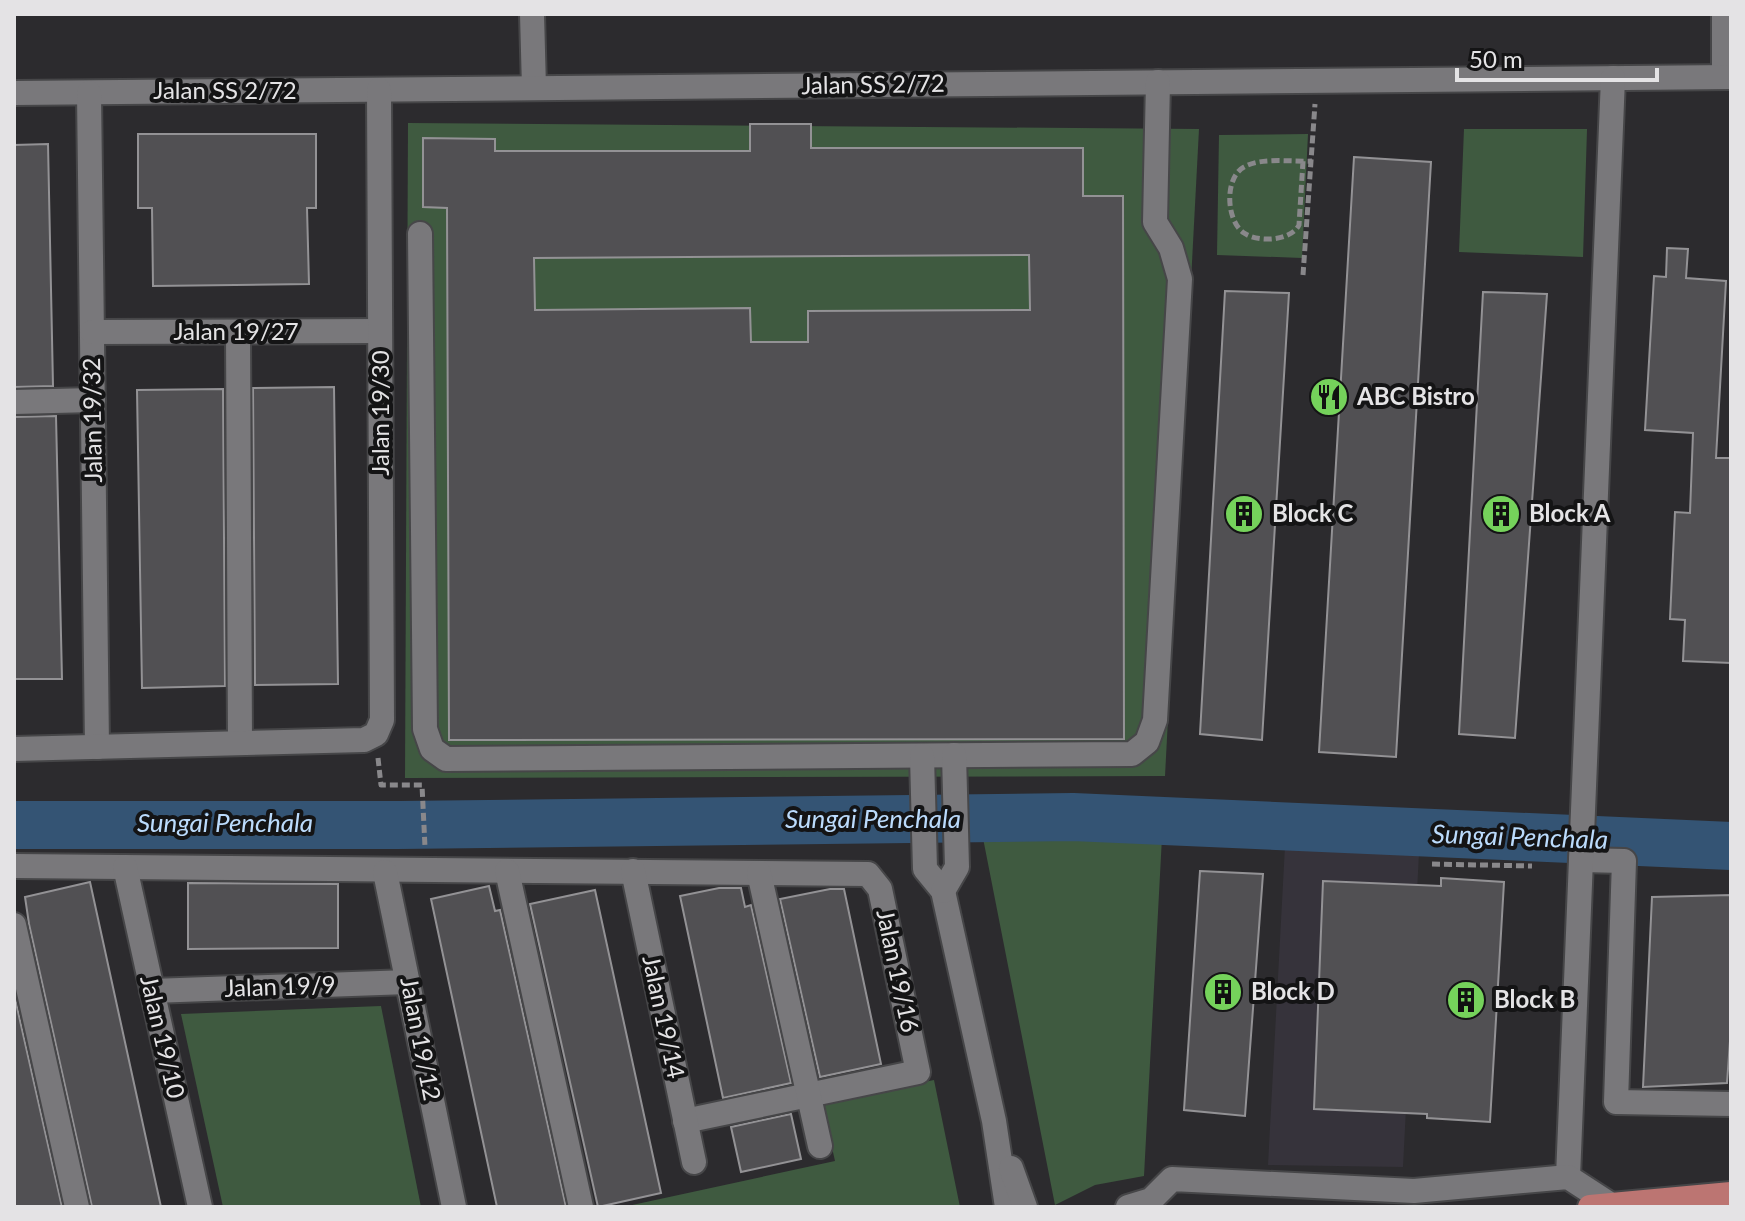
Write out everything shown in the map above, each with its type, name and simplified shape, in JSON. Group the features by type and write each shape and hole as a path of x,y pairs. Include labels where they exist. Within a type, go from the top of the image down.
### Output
{"main road":[{"path":"1599,1205 1731,1194"}],"street":[{"path":"532,14 534,88"},
{"path":"1724,14 1727,77"},
{"name":"Jalan SS 2/72","path":"14,93 1727,77"},
{"path":"1568,1177 1613,78"},
{"path":"420,234 425,729 432,749 446,759 954,762 1132,754 1147,742 1155,720 1180,279 1171,248 1155,222 1158,82"},
{"name":"Jalan 19/30","path":"376,734 382,720 379,90"},
{"name":"Jalan 19/32","path":"89,93 97,747"},
{"path":"380,292 420,291"},
{"name":"Jalan 19/27","path":"92,332 380,331"},
{"path":"238,332 240,743"},
{"path":"14,402 93,400"},
{"path":"14,749 364,740 376,734"},
{"path":"922,762 925,869 943,891 994,1121 1007,1207"},
{"path":"943,891 957,867 954,762"},
{"path":"1581,860 1624,861 1616,1102 1731,1104"},
{"path":"14,866 385,872 759,873 820,1146"},
{"name":"Jalan 19/10","path":"125,867 200,1207"},
{"path":"507,871 581,1207"},
{"name":"Jalan 19/14","path":"633,871 694,1162"},
{"name":"Jalan 19/12","path":"385,872 454,1207"},
{"name":"Jalan 19/16","path":"759,873 868,874 880,889 918,1072 808,1095"},
{"path":"14,925 77,1207"},
{"name":"Jalan 19/9","path":"152,991 408,982"},
{"path":"685,1121 808,1095"},
{"path":"994,1121 1025,1207"},
{"path":"1128,1207 1151,1200 1172,1179 1411,1199 1568,1177"},
{"path":"1568,1177 1599,1205"}],"path":[{"path":"1303,275 1313,131"},
{"path":"1303,161 1299,225 1295,234 1287,238 1246,235 1238,227 1232,213 1229,195 1234,177 1244,167 1303,161 1312,161"},
{"path":"376,734 381,785 422,785 426,872"},
{"path":"1432,864 1532,866"}],"shaded area":[{"path":"1285,846 1419,853 1403,1167 1268,1165"}],"green space":[{"path":"408,123 1199,129 1165,776 405,778"},
{"path":"1464,129 1587,129 1583,257 1459,252"},
{"path":"1308,134 1302,258 1217,255 1219,135"},
{"path":"982,833 1162,837 1144,1176 1095,1185 1055,1205"},
{"path":"381,1006 421,1207 223,1207 181,1014"},
{"path":"934,1080 960,1207 623,1207 835,1161 822,1103"}],"building":[{"path":"750,124 811,124 811,148 1083,148 1083,196 1123,196 1124,739 449,740 447,208 423,207 423,138 495,139 495,151 750,151","holes":["1029,255 1030,310 808,311 808,342 751,342 750,308 535,310 534,258"]},
{"path":"138,134 316,134 316,208 307,208 309,284 153,286 152,208 138,208"},
{"path":"48,144 53,386 14,387 14,145"},
{"path":"1354,157 1431,162 1396,757 1319,752"},
{"path":"1667,248 1688,249 1686,278 1726,281 1716,458 1731,458 1731,663 1683,661 1685,620 1670,619 1675,512 1690,513 1693,433 1645,430 1654,276 1666,277"},
{"name":"Block C","path":"1225,291 1289,293 1262,740 1200,734"},
{"name":"Block A","path":"1483,292 1547,294 1515,738 1459,734"},
{"path":"334,387 338,684 255,685 253,388"},
{"path":"223,389 225,686 142,688 137,390"},
{"path":"56,416 62,679 14,679 14,417"},
{"name":"Block D","path":"1200,871 1263,874 1245,1116 1184,1110"},
{"path":"1441,878 1504,882 1490,1122 1427,1118 1427,1114 1314,1109 1323,881 1441,886"},
{"path":"90,882 161,1207 92,1207 29,924 25,897"},
{"path":"188,883 338,884 338,948 188,949"},
{"path":"489,886 495,911 500,910 566,1207 497,1207 431,899"},
{"path":"719,888 741,888 745,907 751,905 791,1083 723,1098 680,896"},
{"path":"844,889 881,1064 820,1077 780,899"},
{"path":"595,890 661,1193 598,1207 530,904"},
{"path":"1731,895 1731,1027 1727,1083 1643,1087 1652,897"},
{"path":"14,994 62,1207 14,1207"},
{"path":"791,1114 801,1159 741,1172 731,1127"}],"waterway":[{"name":"Sungai Penchala","path":"14,825 399,825 1073,817 1731,846"}],"place":[{"name":"ABC Bistro","path":"1329,397"},
{"name":"Block C","path":"1244,514"},
{"name":"Block A","path":"1501,514"},
{"name":"Block D","path":"1223,992"},
{"name":"Block B","path":"1466,1000"}]}
